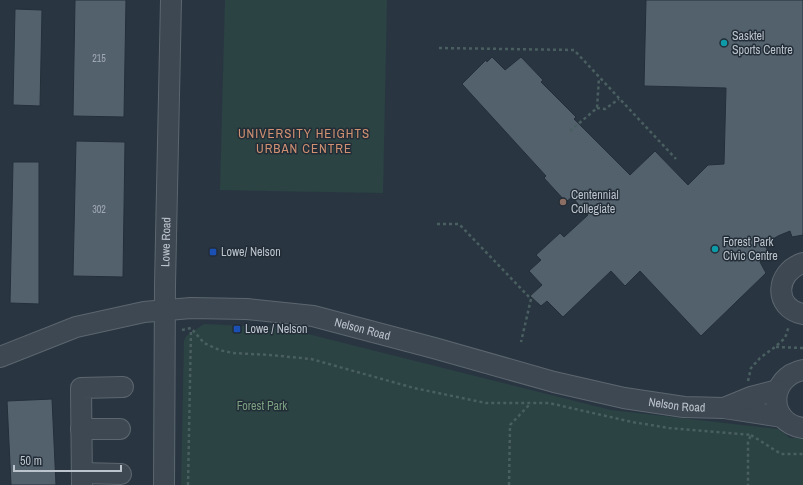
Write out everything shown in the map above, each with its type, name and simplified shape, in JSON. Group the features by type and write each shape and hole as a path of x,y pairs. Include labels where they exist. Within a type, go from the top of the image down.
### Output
{"street":[{"name":"Lowe Road","path":"164,485 164,311 171,0"},
{"path":"803,264 794,266 788,271 781,286 785,304 797,313 803,314"},
{"name":"Nelson Road","path":"0,357 76,327 144,312 191,308 247,309 313,316 554,382 624,398 684,407 724,408 782,417 792,425 803,428"},
{"path":"782,417 778,409 776,399 778,390 782,382 788,376 803,370"},
{"path":"121,474 82,479 81,388 123,388"},
{"name":"Nelson Road","path":"724,408 751,397 778,390"},
{"path":"81,429 120,429"}],"path":[{"path":"439,48 574,50 676,159"},
{"path":"597,108 599,77"},
{"path":"570,130 597,108 605,109 619,99"},
{"path":"437,224 459,224 531,299 521,342"},
{"path":"188,485 191,308"},
{"path":"191,328 204,343 226,352 310,359 414,388 486,403 549,403 632,422 670,428 751,435 781,454 803,454"},
{"path":"775,347 803,348"},
{"path":"509,485 510,425 531,403"},
{"path":"748,485 748,442 751,435"}],"green space":[{"path":"225,0 387,0 383,193 220,190"},
{"name":"Forest Park","path":"204,324 284,328 611,410 778,429 790,438 803,438 803,485 181,485 184,341 186,336"}],"building":[{"path":"75,0 126,0 124,117 73,116"},
{"path":"646,0 803,0 803,235 792,237 790,231 765,244 769,254 760,262 766,273 701,336 640,271 625,286 611,271 563,317 547,301 541,306 530,296 542,285 529,271 541,260 536,255 560,233 564,237 588,215 572,197 566,202 544,178 546,176 462,84 486,60 487,62 492,57 505,70 521,57 543,80 541,82 576,117 574,119 630,175 655,151 688,185 708,165 724,164 726,88 644,86"},
{"path":"15,9 42,10 40,106 13,105"},
{"path":"76,141 125,142 123,277 73,276"},
{"path":"13,162 39,162 39,304 10,303"},
{"path":"52,399 56,485 11,485 7,401"}],"place":[{"name":"Sasktel Sports Centre","path":"724,43"},
{"name":"Centennial Collegiate","path":"563,202"},
{"name":"Forest Park Civic Centre","path":"715,249"},
{"name":"Lowe/ Nelson","path":"213,252"},
{"name":"Lowe / Nelson","path":"237,329"}],"district":[{"name":"UNIVERSITY HEIGHTS URBAN CENTRE","path":"304,140"}]}
